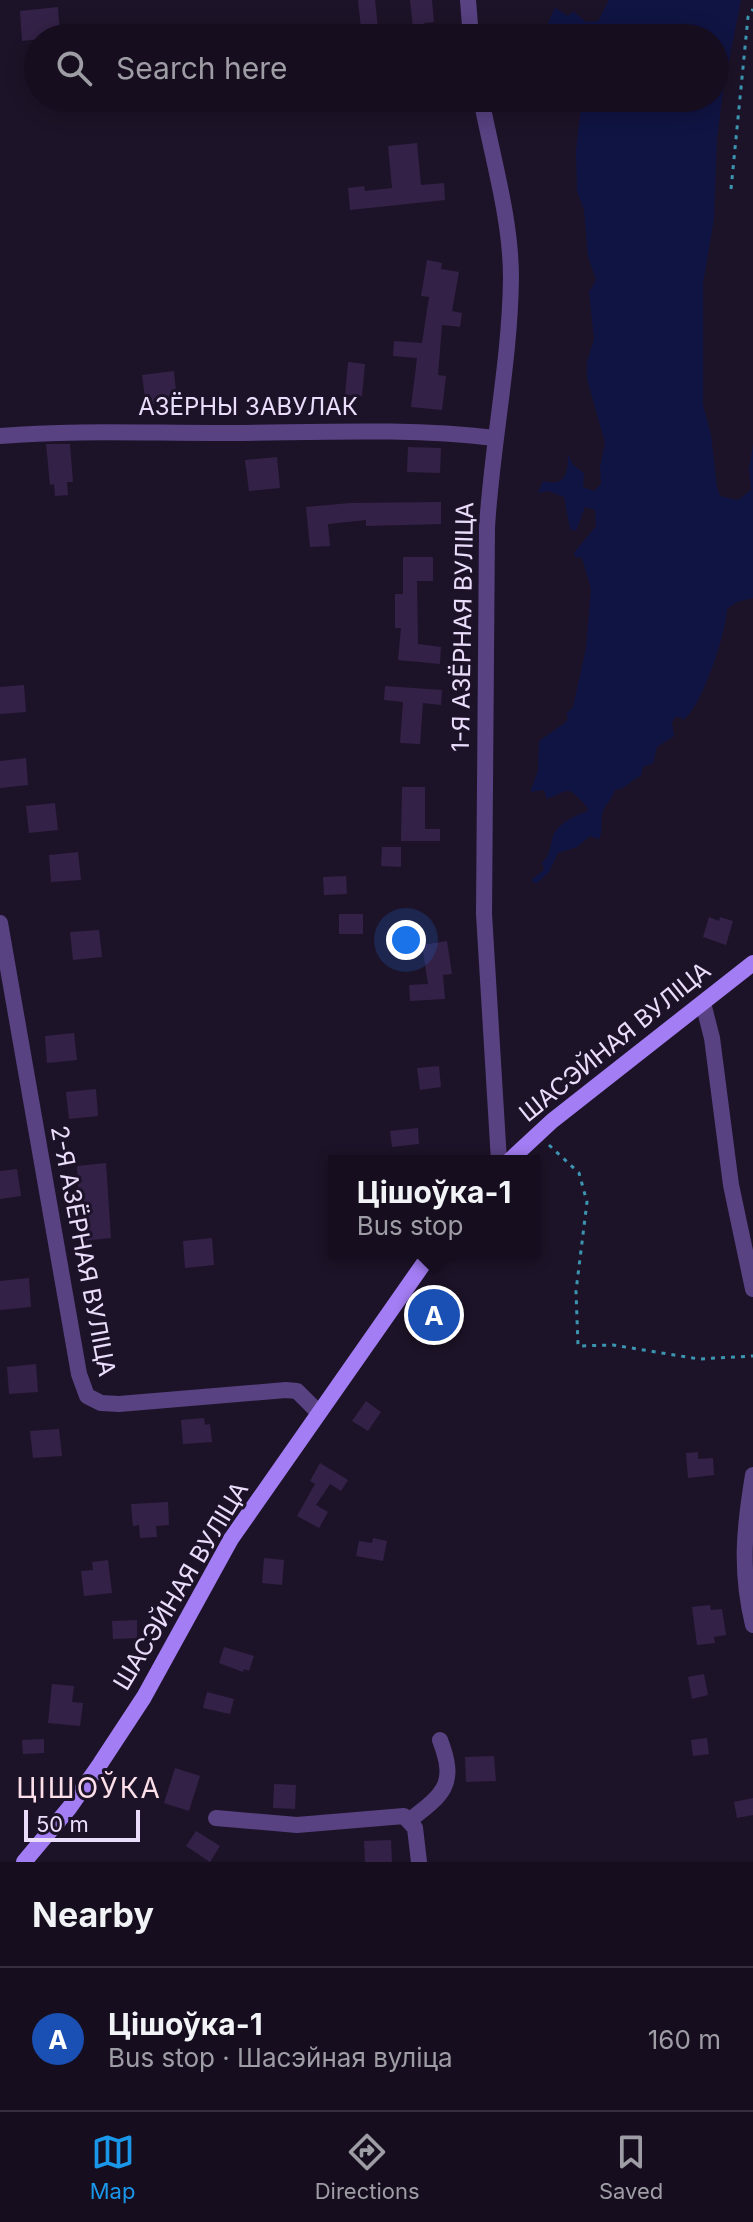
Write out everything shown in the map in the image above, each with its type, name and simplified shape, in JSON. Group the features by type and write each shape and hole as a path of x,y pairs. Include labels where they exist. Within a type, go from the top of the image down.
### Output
{"main road":[{"name":"ШАСЭЙНАЯ ВУЛІЦА","path":"515,1155 538,1133 753,963"},
{"name":"ШАСЭЙНАЯ ВУЛІЦА","path":"24,1862 70,1807 144,1697 231,1539 427,1259"}],"street":[{"path":"468,0 470,24"},
{"name":"1-Я АЗЁРНАЯ ВУЛІЦА","path":"484,112 505,220 511,277 505,366 487,527 484,899 488,1019 499,1155"},
{"name":"АЗЁРНЫ ЗАВУЛАК","path":"0,436 59,431 216,433 324,430 443,432 495,438"},
{"name":"2-Я АЗЁРНАЯ ВУЛІЦА","path":"0,923 79,1374 87,1396 101,1403 119,1404 286,1390 297,1391 318,1412"},
{"path":"703,1003 712,1038 731,1185 753,1289"},
{"path":"753,1475 744,1555 744,1581 753,1625"},
{"path":"410,1820 445,1788 449,1780 446,1755 440,1740"},
{"path":"216,1818 297,1825 404,1816 415,1828 419,1862"}],"path":[{"path":"731,189 748,17 753,9"},
{"path":"538,1133 572,1164 584,1185 587,1202 576,1291 578,1346 613,1345 699,1359 753,1356"}],"shaded area":[{"path":"609,0 741,0 729,61 729,24 548,24 555,8 568,16 573,11 586,22 598,21"},
{"path":"580,112 720,112 714,219 703,284 703,405 711,434 720,496 738,500 751,490 749,469 753,444 753,598 737,602 727,609 718,652 698,701 683,720 675,717 672,723 674,736 657,747 653,763 643,767 641,776 615,790 603,813 599,839 590,836 577,847 558,853 549,872 536,884 531,880 544,870 542,863 557,829 571,818 588,811 572,792 547,799 544,790 531,792 538,771 539,741 566,722 566,714 573,707 586,648 591,589 582,558 575,557 574,553 596,526 595,510 585,507 576,531 570,529 564,497 548,491 538,493 543,481 557,482 564,477 568,454 573,465 584,473 583,487 594,491 601,484 600,467 605,443 587,379 587,362 594,339 589,292 596,280 588,257 584,210 577,191 576,151"}],"building":[{"path":"358,0 375,0 378,24 361,24"},
{"path":"410,0 432,0 434,22 413,24"},
{"path":"58,7 59,24 24,24 22,41 20,11"},
{"path":"417,143 421,185 444,183 445,200 350,210 348,188 364,186 365,191 392,188 388,146"},
{"path":"427,260 442,263 441,269 459,272 452,311 462,313 460,327 442,325 438,375 446,376 442,410 411,407 417,358 393,356 394,341 422,343 429,297 421,296"},
{"path":"348,362 365,364 362,396 345,395"},
{"path":"174,371 177,402 146,405 142,375"},
{"path":"46,444 70,444 73,482 67,482 68,495 55,496 54,484 50,485"},
{"path":"408,447 441,448 440,473 407,472"},
{"path":"277,457 280,488 249,491 245,460"},
{"path":"441,502 441,524 366,526 366,520 328,524 330,546 310,547 306,507"},
{"path":"403,557 433,557 433,581 417,581 418,644 441,647 440,664 398,660 401,628 395,628 395,594 403,594"},
{"path":"24,685 26,712 0,714 0,687"},
{"path":"385,686 442,690 441,705 423,703 420,744 400,743 403,702 384,700"},
{"path":"26,758 28,785 0,788 0,761"},
{"path":"402,787 425,787 425,829 440,829 440,841 401,841"},
{"path":"55,803 58,830 29,833 26,806"},
{"path":"382,847 401,847 401,867 381,866"},
{"path":"78,852 81,880 51,882 49,855"},
{"path":"346,876 347,894 324,895 323,877"},
{"path":"339,914 363,914 363,934 339,934"},
{"path":"709,917 733,921 726,945 703,937"},
{"path":"99,930 102,957 73,960 70,932"},
{"path":"447,941 452,974 443,975 445,999 410,1001 409,985 428,984 422,945"},
{"path":"74,1033 77,1060 47,1063 45,1036"},
{"path":"439,1066 441,1087 420,1090 417,1068"},
{"path":"96,1089 98,1116 69,1119 66,1092"},
{"path":"418,1128 419,1144 392,1147 390,1131"},
{"path":"106,1163 111,1238 81,1241 77,1166"},
{"path":"17,1169 21,1196 0,1199 0,1171"},
{"path":"212,1238 214,1265 185,1268 183,1241"},
{"path":"29,1278 31,1307 0,1310 0,1281"},
{"path":"36,1364 38,1392 9,1394 7,1367"},
{"path":"366,1401 381,1412 368,1431 352,1421"},
{"path":"204,1418 205,1425 210,1424 212,1442 183,1444 181,1420"},
{"path":"59,1429 62,1456 33,1458 30,1431"},
{"path":"698,1452 698,1459 713,1458 714,1475 688,1478 686,1453"},
{"path":"320,1463 348,1480 341,1491 330,1484 316,1505 328,1512 319,1528 297,1516 315,1484 310,1481"},
{"path":"168,1502 169,1525 156,1526 157,1537 140,1538 139,1525 133,1526 131,1504"},
{"path":"373,1538 387,1541 383,1561 356,1556 359,1541 372,1543"},
{"path":"264,1558 284,1560 282,1585 262,1583"},
{"path":"108,1560 112,1593 84,1596 81,1571 93,1570 92,1562"},
{"path":"710,1605 711,1610 722,1609 726,1635 714,1637 715,1643 697,1645 692,1607"},
{"path":"137,1620 137,1638 113,1639 112,1621"},
{"path":"224,1647 254,1656 249,1671 244,1669 243,1672 219,1663"},
{"path":"704,1674 708,1695 692,1699 688,1677"},
{"path":"52,1684 74,1686 72,1702 83,1703 80,1726 48,1723"},
{"path":"207,1692 234,1699 230,1714 203,1708"},
{"path":"707,1738 709,1754 693,1756 691,1740"},
{"path":"44,1739 44,1753 23,1754 22,1740"},
{"path":"494,1756 496,1781 466,1782 465,1757"},
{"path":"175,1768 200,1776 189,1811 164,1803"},
{"path":"274,1784 296,1785 295,1809 273,1808"},
{"path":"753,1798 753,1815 737,1818 734,1802"},
{"path":"196,1831 220,1846 210,1862 186,1846"},
{"path":"391,1840 392,1862 365,1862 364,1841"}],"place":[{"name":"Цішоўка-1","path":"434,1315"}],"district":[{"name":"ЦІШОЎКА","path":"89,1788"}]}
